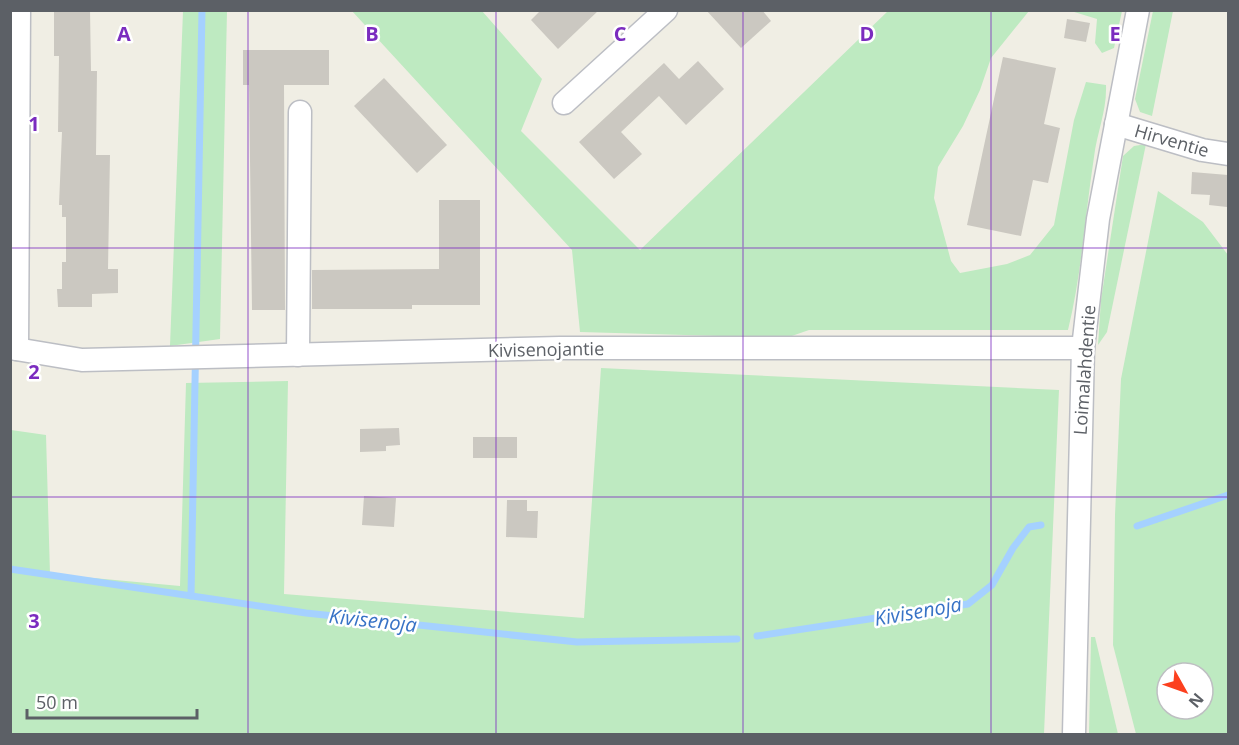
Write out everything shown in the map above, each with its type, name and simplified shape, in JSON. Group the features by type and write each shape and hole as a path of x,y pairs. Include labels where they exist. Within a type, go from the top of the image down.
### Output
{"street":[{"path":"14,348 19,10"},
{"path":"564,103 666,10"},
{"name":"Loimalahdentie","path":"1074,735 1083,348 1098,219 1138,10"},
{"path":"298,355 300,112"},
{"name":"Hirventie","path":"1116,124 1202,150 1228,154"},
{"name":"Kivisenojantie","path":"14,348 82,360 560,348 1083,348"}],"green space":[{"path":"183,11 227,11 220,339 170,346"},
{"path":"352,11 482,11 542,79 521,131 640,250 888,11 1029,11 991,58 980,90 963,126 938,167 934,198 951,261 960,273 1007,264 1030,255 1054,225 1074,120 1086,82 1106,85 1105,104 1095,148 1077,287 1068,330 809,330 786,338 580,332 572,250"},
{"path":"1071,11 1122,11 1114,48 1102,53 1095,43 1097,19"},
{"path":"1153,11 1173,11 1152,116 1140,112 1135,99"},
{"path":"1146,144 1107,332 1098,345 1101,300 1123,156 1134,146"},
{"path":"1158,191 1203,222 1228,255 1228,734 1136,734 1113,645 1115,515 1121,379"},
{"path":"601,368 1059,390 1044,734 11,734 11,430 46,435 50,574 180,586 186,383 288,381 284,594 584,618"},
{"path":"1091,637 1095,637 1118,734 1089,734"}],"building":[{"path":"54,10 90,10 91,71 97,71 96,155 110,155 108,269 118,269 118,293 92,294 92,307 58,307 57,289 62,289 62,262 66,262 66,217 62,217 62,205 59,205 62,132 58,132 59,56 54,56"},
{"path":"541,10 599,10 558,49 531,20"},
{"path":"706,10 762,10 771,21 741,48"},
{"path":"1067,19 1090,23 1086,42 1064,38"},
{"path":"243,50 329,50 329,85 284,85 285,310 252,310 249,85 243,85"},
{"path":"1003,57 1056,68 1044,124 1060,128 1048,183 1033,180 1021,236 967,225"},
{"path":"698,61 724,89 686,125 659,96 621,132 642,154 614,179 579,142 664,63 679,79"},
{"path":"384,78 447,145 417,173 354,106"},
{"path":"1192,172 1228,175 1227,207 1209,205 1210,195 1191,194"},
{"path":"439,200 480,200 480,305 412,305 412,309 312,309 312,270 439,269"},
{"path":"399,428 400,445 386,446 386,451 360,452 360,429"},
{"path":"473,437 517,437 517,458 473,458"},
{"path":"364,496 396,498 394,527 362,525"},
{"path":"507,500 527,500 527,511 538,511 537,538 506,537"}],"waterway":[{"path":"191,596 202,10"},
{"name":"Kivisenoja","path":"1137,526 1228,495"},
{"name":"Kivisenoja","path":"757,636 968,604 992,585 1013,548 1029,527 1041,525"},
{"name":"Kivisenoja","path":"10,569 306,613 577,642 737,639"}]}
